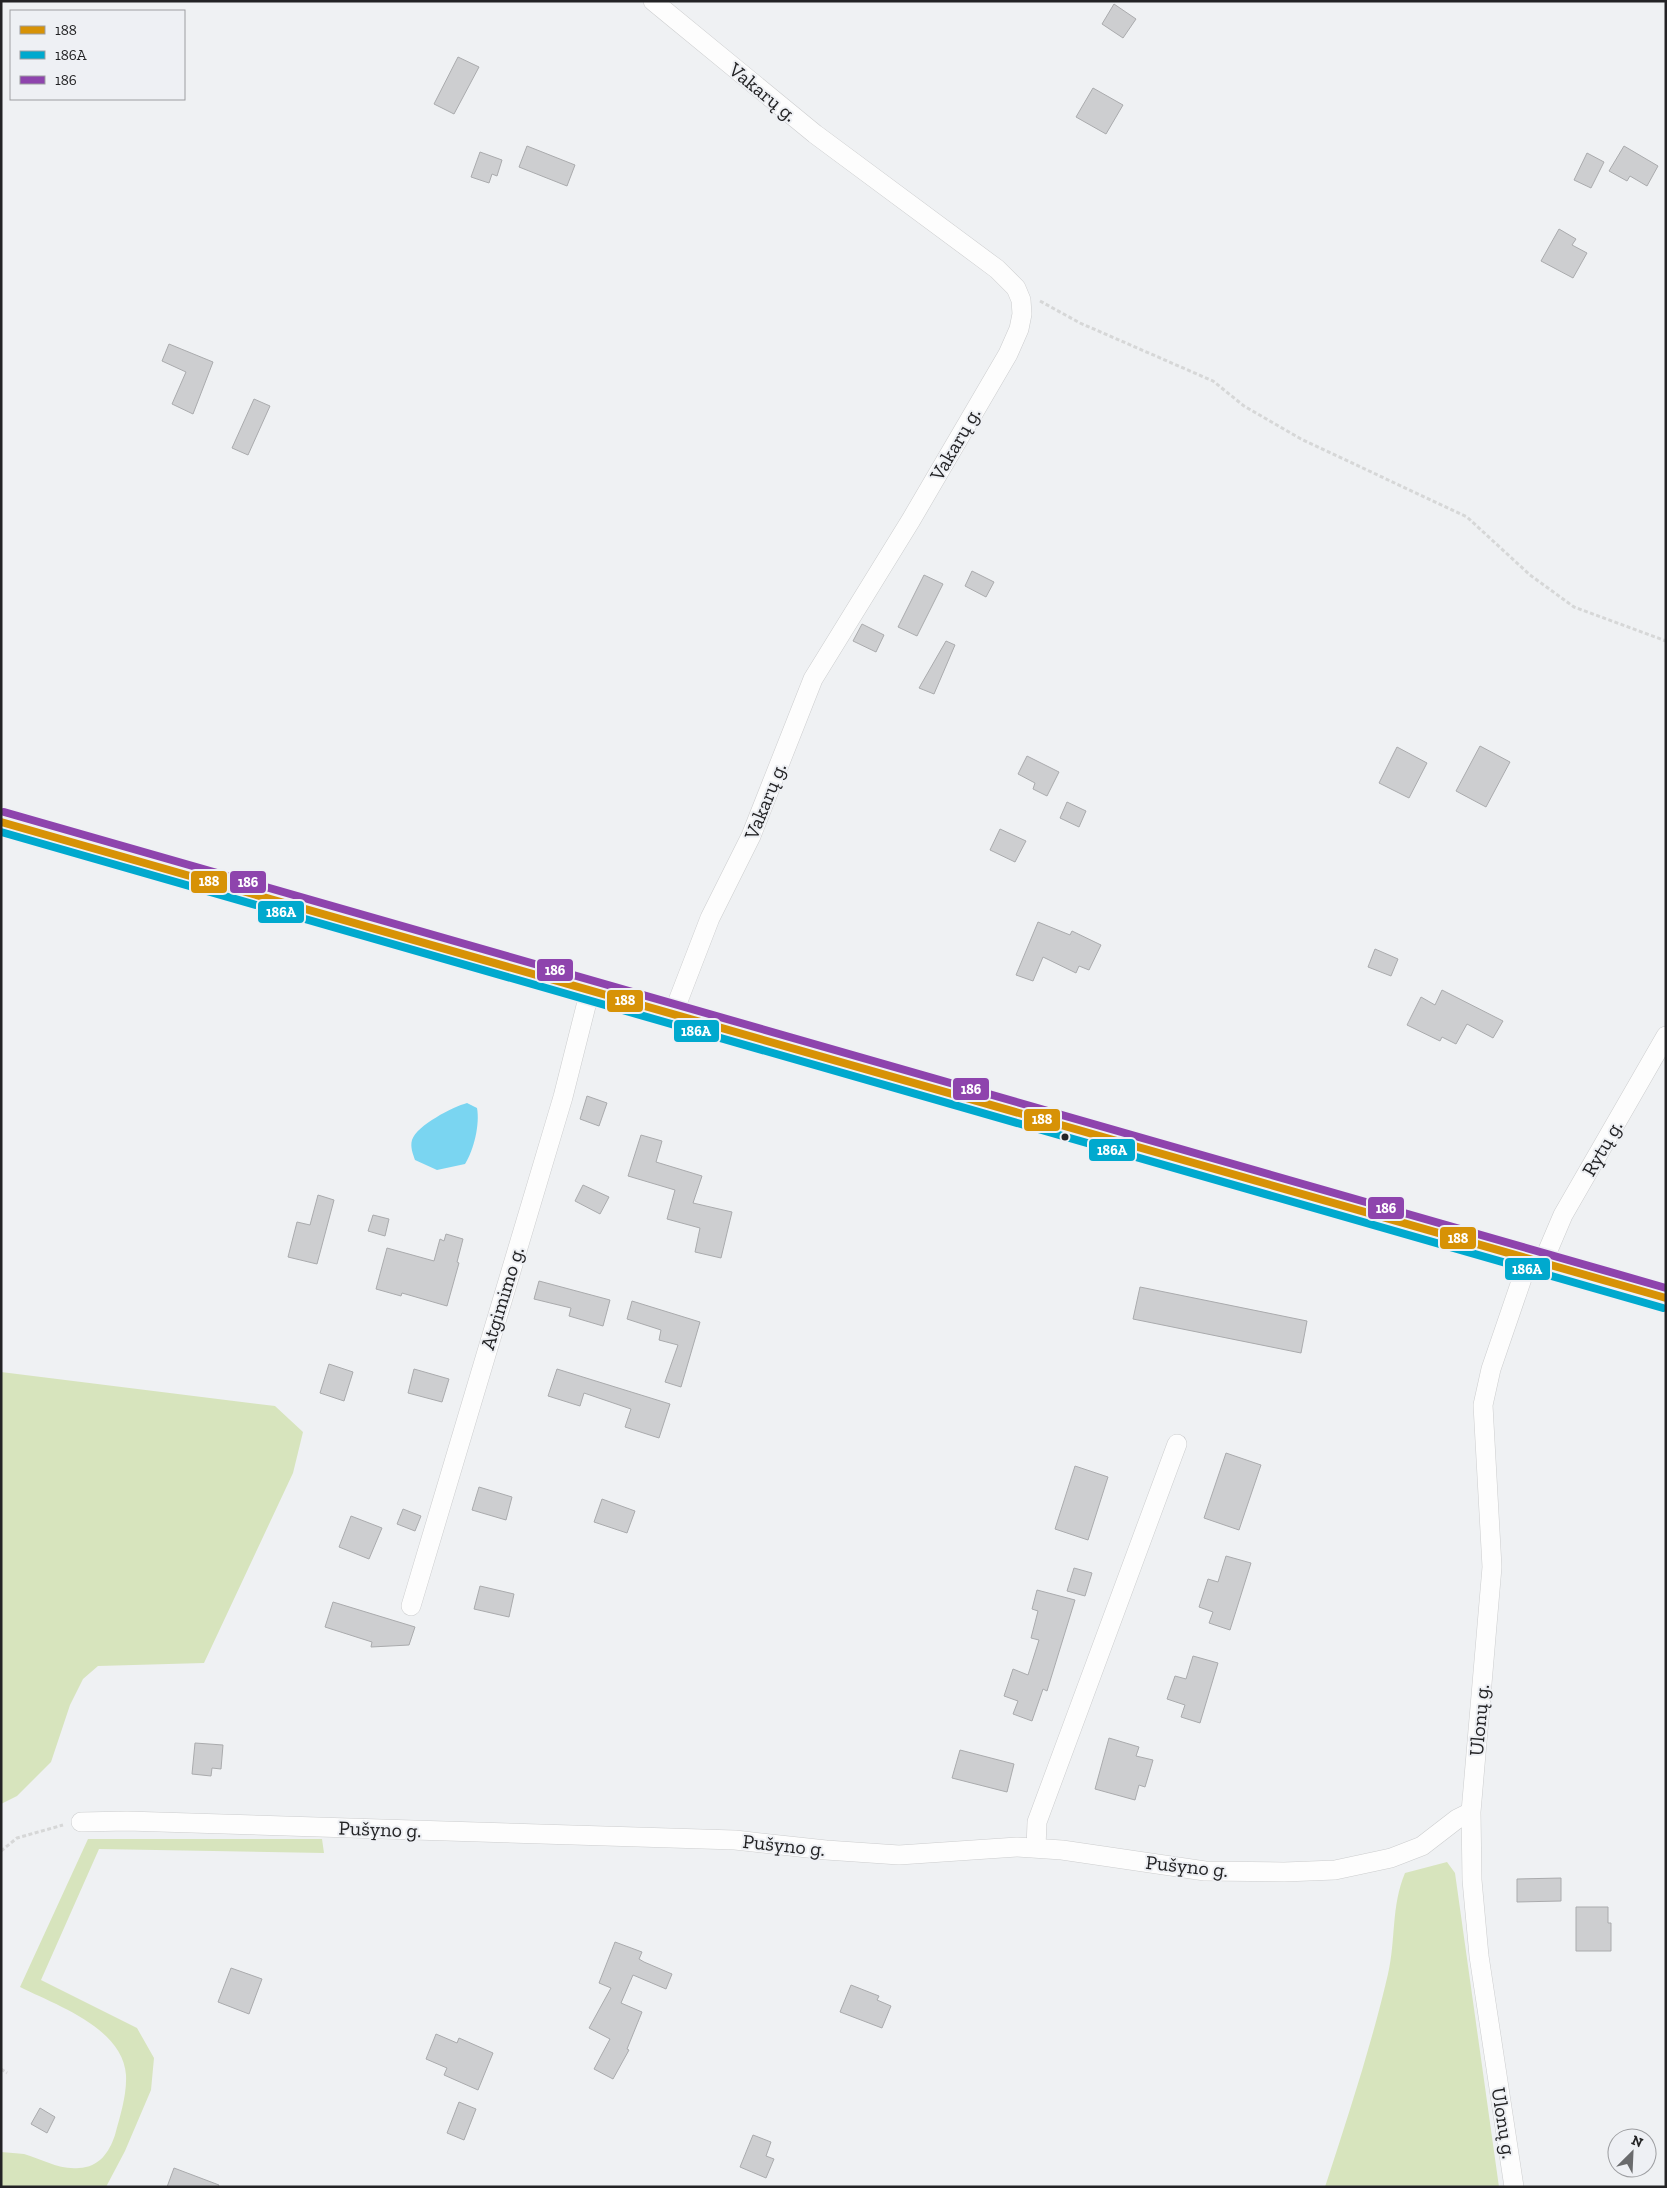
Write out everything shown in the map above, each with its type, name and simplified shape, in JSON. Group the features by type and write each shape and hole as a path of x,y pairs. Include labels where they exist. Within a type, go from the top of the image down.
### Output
{"main road":[{"path":"1,822 1666,1298"}],"street":[{"name":"Vakarų g.","path":"653,1 815,134 997,269 1016,288 1021,300 1022,314 1008,354 911,520 814,679 751,836 710,918 673,1014"},
{"name":"Atgimimo g.","path":"411,1606 563,1097 590,990"},
{"name":"Rytų g.","path":"1536,1260 1666,1036"},
{"name":"Ulonų g.","path":"1514,2187 1479,1956 1472,1880 1471,1812 1492,1567 1483,1404 1491,1369 1536,1260"},
{"path":"1036,1848 1037,1822 1177,1444"},
{"name":"Pušyno g.","path":"81,1822 128,1821 735,1840 826,1850 899,1855 1017,1847 1062,1850 1204,1871 1284,1872 1335,1870 1391,1858 1422,1846 1457,1819 1471,1812"}],"path":[{"path":"1016,288 1080,323 1205,377 1244,406 1301,440 1467,517 1530,575 1574,607 1666,641"},
{"path":"1,1851 17,1838 51,1827 81,1822"},
{"path":"1,2069 7,2073"}],"green space":[{"path":"1,1372 275,1406 303,1432 293,1473 204,1663 98,1666 83,1679 70,1705 51,1762 17,1796 1,1804"},
{"path":"88,1839 322,1839 324,1853 99,1849 41,1980 137,2028 154,2058 151,2090 125,2151 106,2187 1,2187 1,2152 24,2154 64,2167 86,2167 98,2162 110,2148 121,2113 126,2075 122,2058 113,2044 101,2031 69,2010 20,1987"},
{"path":"1447,1862 1455,1873 1499,2187 1325,2187 1359,2081 1388,1974 1398,1898 1405,1873"}],"water":[{"path":"467,1103 477,1108 478,1122 474,1144 465,1164 437,1170 415,1160 411,1145 415,1134 436,1117"}],"building":[{"path":"1114,4 1136,19 1123,38 1102,24"},
{"path":"458,57 479,67 454,114 434,104"},
{"path":"1093,88 1123,105 1106,134 1076,117"},
{"path":"527,146 575,165 567,186 519,167"},
{"path":"1624,146 1658,166 1647,186 1630,176 1627,181 1609,171"},
{"path":"480,152 502,160 497,176 492,174 489,183 471,177"},
{"path":"1587,153 1604,162 1591,188 1574,180"},
{"path":"1559,229 1576,239 1572,245 1587,253 1573,278 1541,261"},
{"path":"169,344 213,362 193,414 172,404 186,372 162,361"},
{"path":"254,399 270,406 248,455 232,448"},
{"path":"972,571 994,582 986,597 965,586"},
{"path":"924,575 943,584 917,636 898,627"},
{"path":"862,624 884,635 876,652 853,641"},
{"path":"946,641 955,645 934,694 919,688"},
{"path":"1480,746 1510,762 1486,807 1456,791"},
{"path":"1397,747 1427,763 1409,798 1379,783"},
{"path":"1027,756 1059,772 1047,796 1033,789 1035,783 1018,774"},
{"path":"1067,802 1086,811 1079,827 1060,818"},
{"path":"1000,829 1026,841 1015,862 990,850"},
{"path":"1038,922 1070,935 1072,931 1101,945 1089,970 1079,966 1076,973 1043,957 1033,981 1016,975"},
{"path":"1375,949 1398,959 1391,976 1368,967"},
{"path":"1442,990 1503,1021 1493,1038 1467,1024 1456,1044 1442,1037 1440,1041 1407,1025 1421,997 1435,1005"},
{"path":"587,1096 607,1103 599,1126 580,1119"},
{"path":"641,1135 662,1141 656,1162 702,1176 693,1203 732,1212 721,1258 695,1252 700,1228 667,1219 675,1190 628,1176"},
{"path":"583,1185 609,1197 600,1214 575,1201"},
{"path":"318,1195 334,1200 317,1264 288,1257 297,1222 310,1225"},
{"path":"373,1215 389,1219 385,1236 368,1231"},
{"path":"446,1234 463,1239 457,1262 459,1263 447,1306 402,1293 401,1296 376,1289 387,1248 434,1261 440,1239 444,1241"},
{"path":"539,1281 610,1300 603,1326 569,1316 571,1308 534,1299"},
{"path":"1140,1287 1307,1321 1301,1353 1133,1319"},
{"path":"632,1301 700,1322 681,1387 665,1382 678,1345 659,1340 661,1330 627,1319"},
{"path":"329,1364 353,1372 344,1401 320,1393"},
{"path":"414,1369 449,1379 442,1402 408,1393"},
{"path":"557,1369 670,1404 659,1438 625,1427 631,1409 584,1393 580,1406 548,1396"},
{"path":"1226,1453 1261,1465 1239,1530 1204,1518"},
{"path":"1075,1466 1108,1477 1088,1540 1055,1529"},
{"path":"479,1487 512,1497 506,1520 472,1510"},
{"path":"602,1499 635,1511 627,1533 594,1522"},
{"path":"403,1509 421,1516 415,1531 397,1524"},
{"path":"351,1516 382,1528 369,1559 339,1547"},
{"path":"1226,1556 1251,1563 1230,1630 1209,1623 1213,1612 1199,1607 1208,1579 1218,1582"},
{"path":"1074,1568 1092,1573 1085,1596 1067,1591"},
{"path":"480,1586 514,1594 509,1617 474,1609"},
{"path":"1037,1590 1075,1600 1047,1691 1043,1689 1032,1721 1013,1714 1018,1701 1004,1696 1013,1669 1028,1675 1039,1640 1031,1638 1038,1611 1032,1609"},
{"path":"333,1602 415,1627 409,1645 371,1647 372,1642 325,1627"},
{"path":"1193,1656 1218,1663 1200,1723 1181,1717 1185,1705 1167,1699 1175,1676 1186,1679"},
{"path":"1109,1738 1139,1747 1136,1756 1153,1760 1145,1787 1139,1785 1135,1800 1095,1789"},
{"path":"195,1743 223,1745 221,1769 212,1768 211,1776 192,1774"},
{"path":"960,1750 1014,1764 1007,1792 952,1778"},
{"path":"1561,1878 1561,1901 1517,1902 1517,1879"},
{"path":"1576,1907 1608,1907 1608,1923 1611,1923 1611,1951 1576,1951"},
{"path":"615,1942 642,1952 639,1959 672,1974 666,1989 633,1975 621,2003 642,2012 627,2049 629,2050 613,2079 594,2069 610,2039 589,2028 611,1988 599,1983"},
{"path":"231,1968 262,1979 249,2014 218,2002"},
{"path":"851,1985 879,1996 877,2000 891,2006 882,2028 840,2012"},
{"path":"436,2034 457,2043 459,2038 493,2053 478,2090 444,2075 447,2068 426,2059"},
{"path":"459,2102 476,2109 464,2140 447,2133"},
{"path":"40,2108 55,2117 47,2133 31,2124"},
{"path":"753,2135 771,2142 766,2156 774,2159 766,2178 740,2167"},
{"path":"174,2168 219,2185 218,2187 167,2187"}],"transit line":[{"name":"186","path":"4,812 1666,1288"},
{"name":"188","path":"1,822 1666,1298"},
{"name":"186A","path":"1,832 1663,1308"}]}
